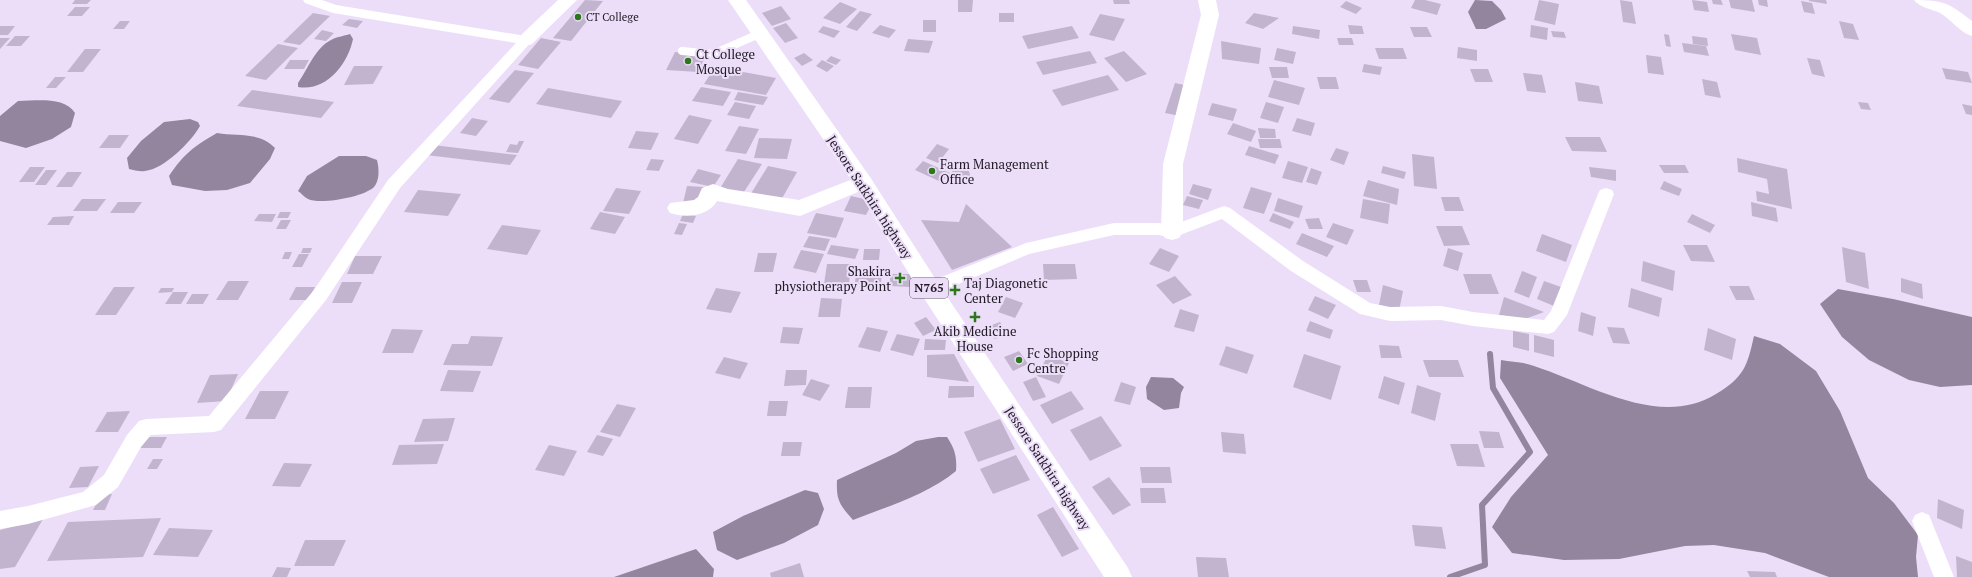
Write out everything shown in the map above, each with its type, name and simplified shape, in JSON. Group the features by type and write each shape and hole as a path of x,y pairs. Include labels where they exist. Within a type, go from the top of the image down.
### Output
{"main road":[{"path":"526,40 568,0"},
{"name":"Jessore Satkhira highway","path":"737,0 759,34 863,182 930,289 1120,577"},
{"path":"1172,232 1173,164 1210,15 1206,0"},
{"path":"1923,0 1947,10 1972,30"},
{"path":"677,208 698,207 707,201 709,193 713,191 725,196 800,208 863,182"}],"street":[{"path":"310,0 333,9 526,40"},
{"path":"0,520 28,515 89,499 111,481 134,441 146,427 214,424 320,294 394,184 526,40"},
{"path":"930,289 1026,249 1114,229 1159,229 1172,232 1224,212 1297,266 1366,309 1390,314 1441,313 1473,320 1548,327 1558,316 1606,194"},
{"path":"1922,521 1944,577"}],"lane":[{"path":"682,50 713,54 759,34"}],"shaded area":[{"path":"1475,0 1492,1 1501,10 1506,19 1486,29 1476,29 1468,12"},
{"path":"350,34 353,39 346,58 334,74 326,81 318,85 298,87 298,83 320,48 333,39"},
{"path":"41,100 64,104 75,113 71,127 52,139 26,148 0,141 0,116 18,101"},
{"path":"190,119 198,122 200,126 184,147 176,154 152,169 141,171 129,169 127,158 141,141 164,122"},
{"path":"217,133 255,137 262,139 275,148 270,159 250,183 227,190 205,191 172,185 169,176 179,162 195,147"},
{"path":"339,156 366,156 377,160 379,170 374,187 369,191 352,197 322,201 308,199 298,191 307,176"},
{"path":"1838,289 1893,299 1972,317 1972,385 1940,387 1909,380 1869,360 1842,337 1820,304"},
{"path":"1754,336 1780,344 1816,371 1840,411 1868,478 1894,503 1918,535 1916,557 1918,577 1829,577 1765,553 1714,545 1685,546 1619,559 1564,560 1512,553 1492,527 1511,497 1548,455 1500,378 1501,360 1530,365 1625,400 1648,405 1671,407 1694,404 1716,394 1733,382 1743,370 1749,356"},
{"path":"1151,377 1173,378 1184,387 1181,393 1179,408 1164,410 1147,399 1146,387"},
{"path":"947,437 952,445 956,457 956,471 933,487 893,505 853,520 838,498 837,480 896,453 916,441"},
{"path":"805,490 818,493 824,509 818,525 784,543 737,560 717,550 713,532 743,516"},
{"path":"696,549 714,569 713,577 614,577"}],"building":[{"path":"75,0 91,0 87,4 72,4"},
{"path":"585,0 603,1 571,41 553,38"},
{"path":"958,0 973,0 972,12 958,12"},
{"path":"1113,0 1129,0 1130,4 1114,4"},
{"path":"1415,0 1425,0 1441,4 1437,15 1411,8"},
{"path":"1539,0 1559,4 1555,25 1534,20"},
{"path":"1620,0 1632,2 1636,24 1623,22"},
{"path":"1692,0 1707,2 1709,12 1694,10"},
{"path":"1712,0 1721,0 1723,5 1713,4"},
{"path":"1729,0 1752,0 1755,12 1731,8"},
{"path":"1758,0 1767,0 1768,7 1759,5"},
{"path":"1826,0 1827,4 1809,1"},
{"path":"1346,1 1362,8 1356,14 1340,7"},
{"path":"1801,1 1812,3 1815,14 1804,12"},
{"path":"840,2 857,9 840,24 823,18"},
{"path":"781,6 791,19 772,26 762,13"},
{"path":"75,7 90,7 82,16 67,16"},
{"path":"860,11 872,14 857,31 846,27"},
{"path":"313,13 330,16 300,45 283,42"},
{"path":"999,13 1014,13 1014,22 999,22"},
{"path":"1254,13 1279,18 1263,29 1245,23"},
{"path":"1100,14 1125,19 1114,41 1089,35"},
{"path":"349,19 363,21 357,28 342,25"},
{"path":"923,20 936,20 936,32 923,32"},
{"path":"120,21 130,21 124,29 113,29"},
{"path":"1839,21 1853,24 1859,40 1844,38"},
{"path":"786,23 798,38 785,43 773,28"},
{"path":"880,25 896,30 889,38 872,33"},
{"path":"1348,25 1362,26 1364,34 1350,34"},
{"path":"1531,25 1548,28 1547,40 1530,37"},
{"path":"0,26 15,26 8,35 0,35"},
{"path":"823,26 840,31 834,38 818,32"},
{"path":"1072,26 1079,38 1028,49 1022,36"},
{"path":"1293,26 1320,30 1319,39 1292,34"},
{"path":"1410,27 1427,27 1432,37 1414,37"},
{"path":"322,30 334,33 326,41 314,39"},
{"path":"1551,31 1564,32 1566,38 1553,37"},
{"path":"1664,34 1669,35 1671,47 1666,46"},
{"path":"1731,34 1757,38 1761,55 1735,50"},
{"path":"15,36 30,36 21,46 6,46"},
{"path":"1692,36 1707,38 1708,46 1693,44"},
{"path":"0,38 10,38 0,49"},
{"path":"541,38 561,42 538,69 518,65"},
{"path":"1337,38 1352,38 1354,45 1339,45"},
{"path":"908,39 933,41 929,53 904,51"},
{"path":"1221,41 1261,48 1259,64 1222,59"},
{"path":"1682,43 1706,46 1709,56 1684,52"},
{"path":"278,44 298,48 266,80 245,76"},
{"path":"1458,47 1477,50 1477,61 1457,58"},
{"path":"1277,48 1296,52 1293,64 1274,60"},
{"path":"1375,48 1403,48 1407,59 1379,59"},
{"path":"85,49 101,49 83,72 67,72"},
{"path":"1090,51 1097,63 1043,75 1036,62"},
{"path":"1124,51 1147,74 1126,82 1104,58"},
{"path":"675,52 706,55 698,72 666,70"},
{"path":"804,53 813,60 802,66 794,58"},
{"path":"1646,55 1661,57 1664,75 1648,73"},
{"path":"831,56 841,60 836,65 826,61"},
{"path":"1807,58 1820,60 1825,77 1812,74"},
{"path":"290,60 309,60 304,69 284,69"},
{"path":"822,60 834,66 827,72 816,66"},
{"path":"1364,64 1382,67 1380,75 1362,72"},
{"path":"354,66 383,66 373,84 344,85"},
{"path":"715,67 776,78 766,95 704,84"},
{"path":"1269,67 1287,67 1289,78 1272,78"},
{"path":"1942,68 1968,72 1972,83 1946,79"},
{"path":"1470,69 1488,69 1493,82 1475,82"},
{"path":"515,70 534,73 509,103 489,99"},
{"path":"1523,73 1542,75 1546,93 1527,91"},
{"path":"1108,75 1119,90 1062,106 1052,90"},
{"path":"55,77 66,77 56,88 46,88"},
{"path":"1317,77 1336,77 1339,89 1320,89"},
{"path":"1702,79 1717,82 1721,98 1705,95"},
{"path":"1274,80 1305,88 1299,105 1268,97"},
{"path":"1575,82 1599,86 1603,104 1578,101"},
{"path":"1175,83 1189,86 1180,116 1165,113"},
{"path":"701,87 731,92 723,106 692,101"},
{"path":"548,88 622,101 611,118 536,104"},
{"path":"252,90 334,102 321,118 237,106"},
{"path":"738,92 768,97 763,105 734,100"},
{"path":"735,102 756,106 749,119 727,115"},
{"path":"1266,102 1284,107 1278,123 1260,118"},
{"path":"1858,102 1868,103 1871,110 1861,109"},
{"path":"1212,103 1237,109 1233,121 1208,115"},
{"path":"1962,104 1972,106 1972,115 1966,114"},
{"path":"689,115 712,120 698,144 674,139"},
{"path":"472,118 488,121 476,136 460,133"},
{"path":"1297,118 1315,123 1311,136 1292,131"},
{"path":"1233,123 1256,131 1251,142 1227,134"},
{"path":"739,126 759,129 746,154 725,151"},
{"path":"1258,128 1275,129 1276,138 1260,138"},
{"path":"636,131 659,133 651,150 628,148"},
{"path":"109,135 129,135 120,148 99,148"},
{"path":"1565,137 1600,137 1607,152 1572,151"},
{"path":"759,138 792,139 787,159 754,158"},
{"path":"1258,139 1280,139 1282,148 1260,148"},
{"path":"519,141 524,141 518,153 506,152 510,144 517,145"},
{"path":"937,144 949,149 938,163 926,158"},
{"path":"433,145 517,155 510,165 426,155"},
{"path":"1249,146 1279,155 1275,164 1245,155"},
{"path":"1336,148 1349,152 1344,165 1330,160"},
{"path":"1412,154 1434,157 1437,189 1414,186"},
{"path":"1737,158 1787,169 1792,209 1757,201 1756,191 1769,194 1767,179 1738,172"},
{"path":"651,159 664,160 659,171 646,170"},
{"path":"738,159 762,164 742,195 719,190"},
{"path":"923,161 950,173 941,182 915,170"},
{"path":"1288,161 1308,167 1302,183 1282,178"},
{"path":"1659,165 1685,165 1689,173 1664,173"},
{"path":"768,166 797,172 780,202 750,195"},
{"path":"1383,166 1406,172 1404,179 1381,173"},
{"path":"30,167 45,167 34,182 19,182"},
{"path":"1589,167 1616,170 1616,181 1591,177"},
{"path":"968,168 971,178 955,181 952,171"},
{"path":"1311,168 1322,172 1317,185 1306,182"},
{"path":"698,169 721,175 713,187 690,182"},
{"path":"46,170 57,170 46,185 35,185"},
{"path":"67,172 82,172 72,187 56,187"},
{"path":"1368,180 1399,189 1397,205 1363,196"},
{"path":"1664,181 1682,189 1679,196 1660,189"},
{"path":"1193,184 1212,189 1208,200 1189,194"},
{"path":"687,186 704,187 700,203 683,203"},
{"path":"1251,187 1272,193 1264,214 1243,208"},
{"path":"616,188 641,191 629,214 603,211"},
{"path":"418,190 461,194 448,216 404,212"},
{"path":"851,196 873,201 866,215 844,211"},
{"path":"1187,196 1203,200 1199,209 1183,205"},
{"path":"1441,197 1459,197 1464,211 1445,211"},
{"path":"1278,198 1303,206 1299,218 1274,211"},
{"path":"82,199 106,199 97,211 73,211"},
{"path":"1363,199 1390,204 1388,224 1360,218"},
{"path":"118,202 142,202 134,213 110,213"},
{"path":"1751,202 1776,208 1778,222 1752,216"},
{"path":"966,204 1012,247 952,270 921,220 959,222"},
{"path":"280,212 291,212 288,218 277,218"},
{"path":"600,212 625,217 615,234 590,229"},
{"path":"816,213 844,218 836,238 807,233"},
{"path":"1273,213 1294,222 1290,229 1269,221"},
{"path":"259,214 276,214 272,222 254,221"},
{"path":"683,214 696,216 693,223 680,221"},
{"path":"1692,214 1715,225 1710,233 1687,222"},
{"path":"74,216 69,225 47,225 53,217"},
{"path":"1319,218 1323,229 1309,229 1305,219"},
{"path":"281,220 291,220 286,229 276,229"},
{"path":"679,223 687,224 682,235 674,234"},
{"path":"1333,223 1354,230 1347,245 1326,237"},
{"path":"502,225 541,230 527,255 487,249"},
{"path":"1436,226 1462,226 1470,245 1444,246"},
{"path":"1302,233 1334,246 1327,257 1296,244"},
{"path":"1542,234 1572,245 1566,262 1536,251"},
{"path":"809,236 830,239 825,251 803,247"},
{"path":"831,245 859,249 855,259 827,254"},
{"path":"1683,245 1707,245 1715,262 1691,261"},
{"path":"1842,247 1865,253 1869,289 1846,282"},
{"path":"303,248 312,248 310,253 301,253"},
{"path":"1160,248 1179,256 1169,272 1149,264"},
{"path":"1448,248 1463,253 1458,271 1443,266"},
{"path":"864,249 880,249 879,260 863,260"},
{"path":"801,250 824,254 816,273 793,268"},
{"path":"285,252 292,252 289,259 282,259"},
{"path":"758,253 777,253 773,272 754,272"},
{"path":"299,254 309,254 302,267 292,267"},
{"path":"355,256 382,256 373,274 347,274"},
{"path":"1643,261 1675,271 1673,291 1641,281"},
{"path":"827,264 851,264 849,284 824,284"},
{"path":"1043,264 1075,264 1077,279 1044,280"},
{"path":"856,269 882,269 881,284 855,284"},
{"path":"1522,271 1537,277 1529,298 1514,292"},
{"path":"890,274 912,274 911,287 890,286"},
{"path":"1463,274 1491,274 1499,294 1470,294"},
{"path":"1175,276 1192,295 1173,304 1156,285"},
{"path":"1901,278 1922,284 1923,299 1901,292"},
{"path":"1353,280 1367,280 1371,292 1357,292"},
{"path":"228,281 249,281 238,300 216,300"},
{"path":"1544,281 1561,287 1554,306 1537,299"},
{"path":"342,282 362,282 352,303 332,303"},
{"path":"1383,285 1403,291 1399,311 1379,305"},
{"path":"1729,286 1749,286 1755,300 1736,300"},
{"path":"114,287 135,287 116,315 95,315"},
{"path":"296,287 315,287 308,300 289,300"},
{"path":"161,288 174,288 172,292 158,293"},
{"path":"716,288 741,292 731,313 706,309"},
{"path":"1631,288 1662,298 1659,317 1628,307"},
{"path":"173,292 188,292 181,304 165,304"},
{"path":"192,294 209,294 203,304 186,304"},
{"path":"1315,296 1336,305 1328,319 1308,310"},
{"path":"1006,297 1023,303 1015,318 998,312"},
{"path":"1504,297 1544,312 1525,319 1499,315"},
{"path":"821,298 842,299 840,317 818,317"},
{"path":"1180,309 1199,315 1194,332 1174,327"},
{"path":"1581,312 1596,317 1593,336 1578,331"},
{"path":"926,317 936,330 923,336 914,323"},
{"path":"1310,321 1333,330 1330,339 1306,331"},
{"path":"1000,322 1007,334 995,339 987,327"},
{"path":"783,327 803,328 799,344 780,343"},
{"path":"867,327 888,331 880,352 858,347"},
{"path":"1607,327 1624,328 1630,344 1613,343"},
{"path":"1708,328 1736,339 1732,360 1704,350"},
{"path":"392,329 423,330 413,353 382,353"},
{"path":"1513,331 1529,334 1529,351 1513,347"},
{"path":"897,334 920,339 913,356 890,350"},
{"path":"1534,335 1554,340 1554,357 1534,352"},
{"path":"471,336 503,337 492,366 443,365 452,344 468,344"},
{"path":"925,339 946,340 945,350 924,350"},
{"path":"1379,345 1399,346 1402,358 1381,358"},
{"path":"1226,346 1254,355 1247,374 1219,365"},
{"path":"1019,351 1028,364 1013,371 1004,357"},
{"path":"954,354 969,382 927,377 927,355"},
{"path":"1304,354 1341,366 1331,400 1293,387"},
{"path":"1048,355 1069,363 1059,384 1037,376"},
{"path":"724,357 748,363 740,379 715,373"},
{"path":"1423,360 1458,360 1464,377 1429,377"},
{"path":"448,370 481,371 473,392 440,391"},
{"path":"786,370 807,370 806,385 784,386"},
{"path":"238,374 226,401 197,403 210,375"},
{"path":"1384,376 1405,383 1399,405 1378,398"},
{"path":"1036,377 1046,397 1033,401 1023,382"},
{"path":"811,379 830,385 820,401 802,395"},
{"path":"1121,382 1136,387 1130,405 1114,401"},
{"path":"1417,385 1441,393 1435,421 1411,413"},
{"path":"949,386 974,386 974,397 948,398"},
{"path":"848,387 872,387 870,408 845,408"},
{"path":"260,391 289,391 275,419 245,419"},
{"path":"1071,391 1084,409 1052,424 1040,405"},
{"path":"769,401 788,401 786,416 767,416"},
{"path":"617,404 636,408 620,437 600,432"},
{"path":"130,411 118,432 95,432 107,412"},
{"path":"1101,416 1122,446 1090,461 1070,430"},
{"path":"455,418 448,441 414,442 423,419"},
{"path":"1000,419 1015,449 978,462 964,432"},
{"path":"1479,431 1499,432 1504,448 1484,448"},
{"path":"1221,432 1244,434 1246,454 1223,452"},
{"path":"597,435 613,439 603,456 587,452"},
{"path":"147,437 167,437 161,448 140,448"},
{"path":"783,442 802,442 800,456 781,456"},
{"path":"444,444 437,464 392,465 399,445"},
{"path":"1450,444 1478,444 1485,467 1457,466"},
{"path":"549,445 577,451 564,476 535,470"},
{"path":"1016,455 1030,480 993,494 980,469"},
{"path":"153,459 163,459 157,469 147,469"},
{"path":"284,463 312,464 300,487 272,486"},
{"path":"99,466 88,487 69,488 80,467"},
{"path":"1140,467 1170,467 1172,483 1142,483"},
{"path":"1109,477 1131,505 1113,515 1092,487"},
{"path":"1140,488 1164,488 1166,503 1141,503"},
{"path":"112,494 105,510 93,510 101,495"},
{"path":"1938,499 1964,510 1962,529 1937,518"},
{"path":"1053,507 1079,549 1062,557 1037,515"},
{"path":"161,518 143,557 47,561 68,522"},
{"path":"43,519 15,567 0,569 0,530"},
{"path":"1412,525 1442,527 1446,549 1415,546"},
{"path":"169,528 213,530 198,557 153,555"},
{"path":"305,540 346,540 334,566 294,566"},
{"path":"1956,556 1972,562 1972,577 1957,577"},
{"path":"1196,557 1226,558 1229,577 1198,577"},
{"path":"800,563 804,577 771,577 770,573"},
{"path":"277,567 291,568 287,577 272,577"},
{"path":"1747,571 1775,572 1777,577 1750,577"}],"waterway":[{"path":"1450,577 1485,565 1482,505 1530,452 1493,388 1490,354"}],"place":[{"name":"CT College","path":"578,17"},
{"name":"Ct College Mosque","path":"688,61"},
{"name":"Farm Management Office","path":"932,171"},
{"name":"Shakira physiotherapy Point","path":"900,278"},
{"name":"Taj Diagonetic Center","path":"955,290"},
{"name":"Akib Medicine House","path":"975,317"},
{"name":"Fc Shopping Centre","path":"1019,360"}]}
